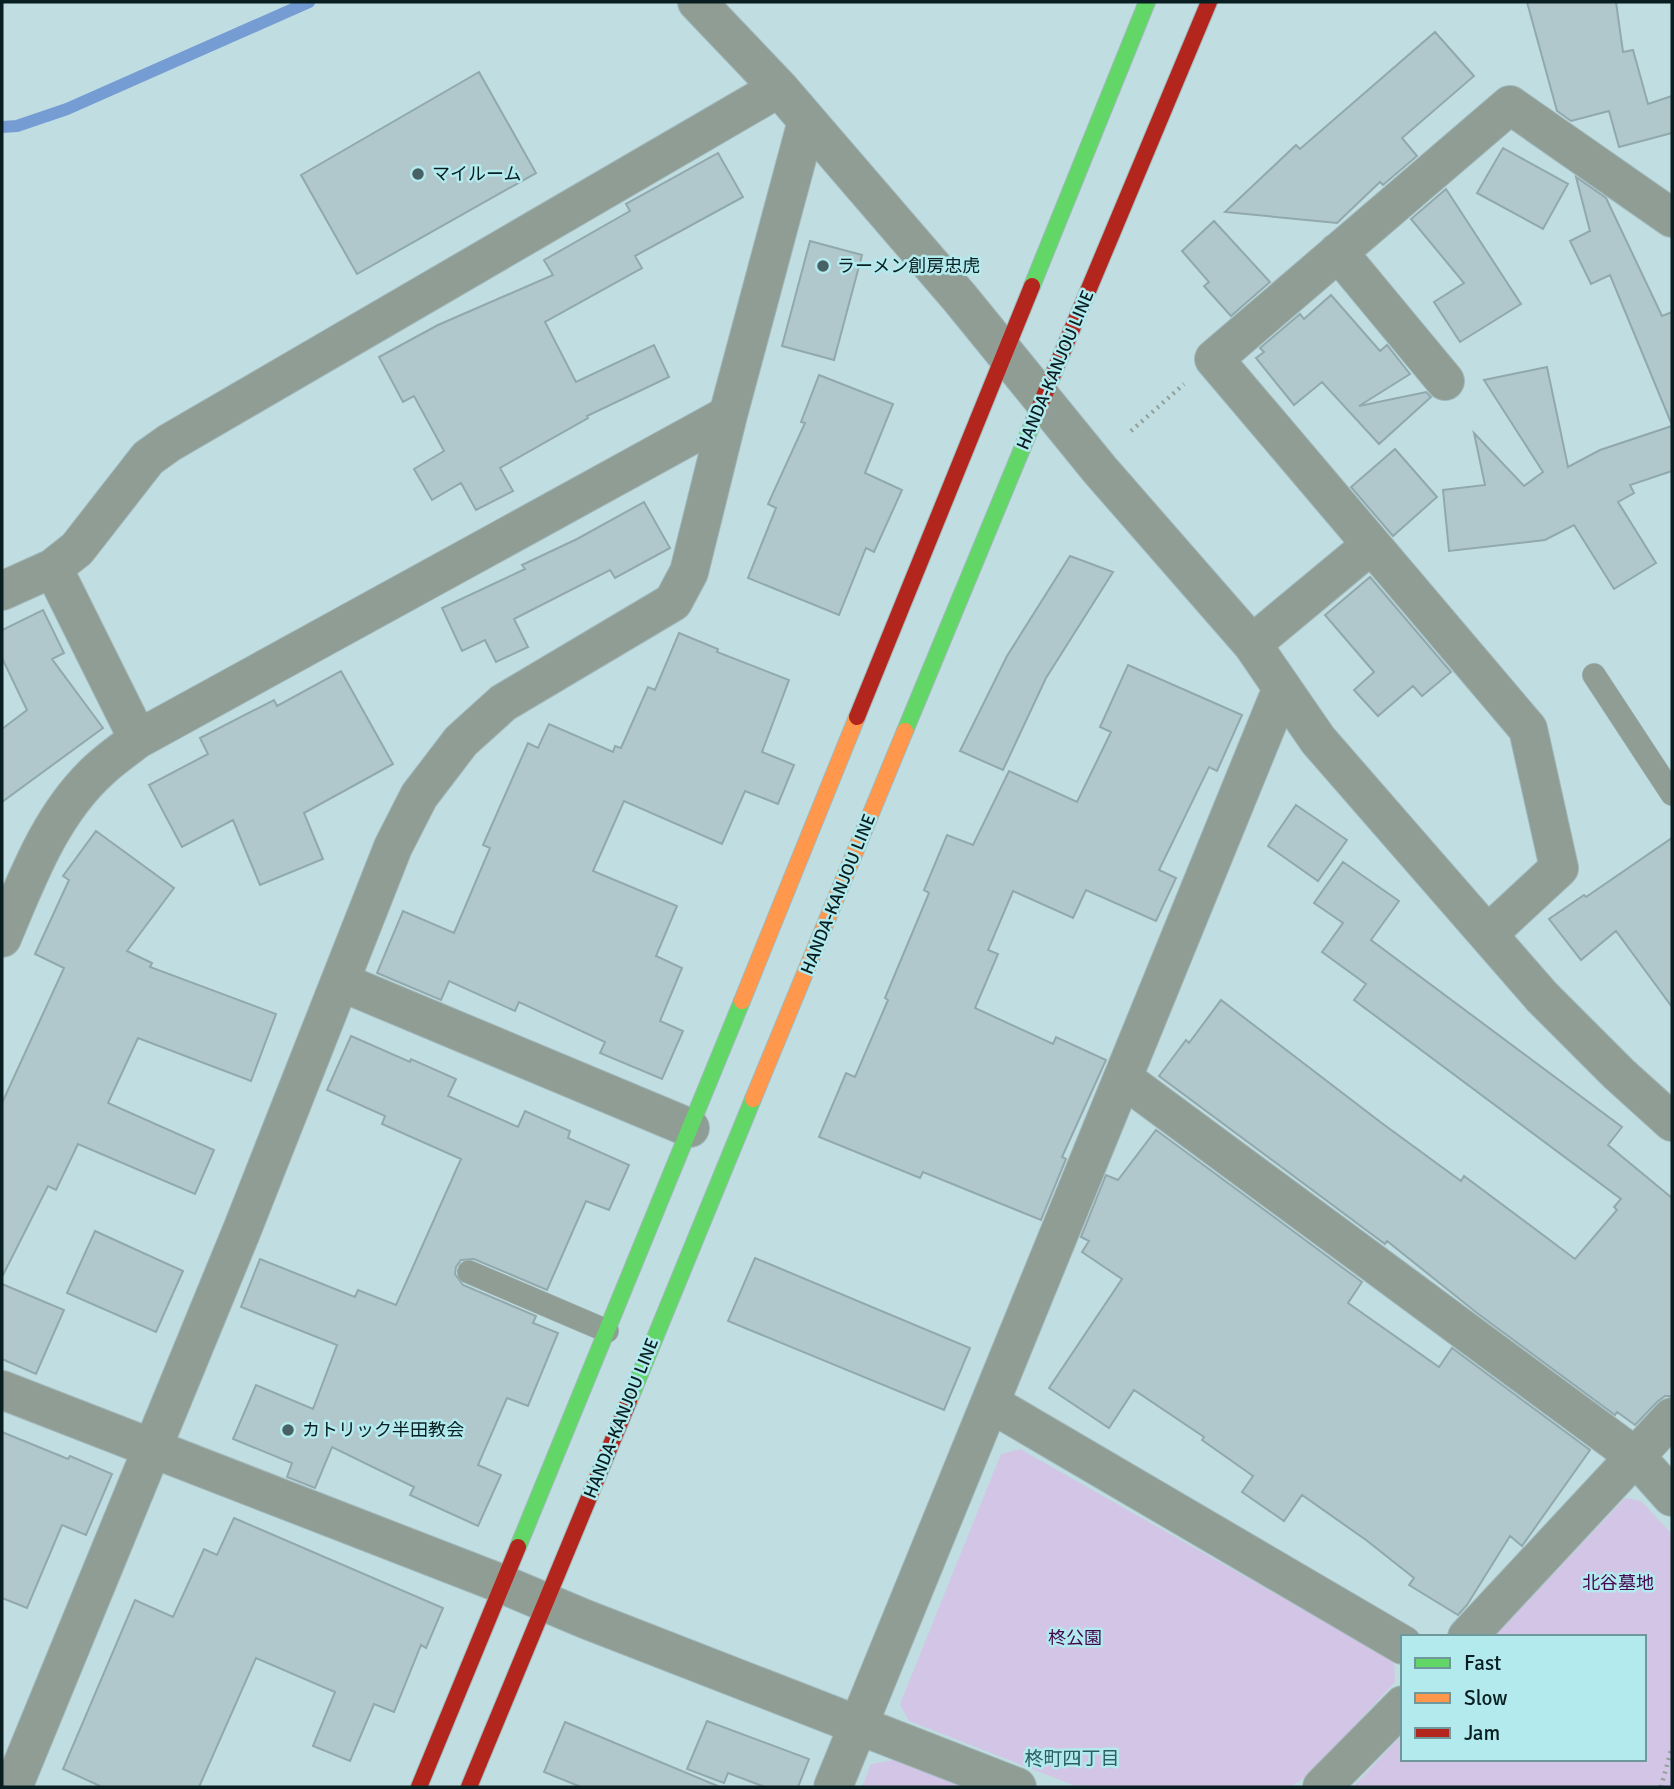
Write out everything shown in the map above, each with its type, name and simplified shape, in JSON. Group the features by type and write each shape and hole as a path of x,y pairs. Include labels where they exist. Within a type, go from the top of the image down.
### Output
{"main road":[{"path":"419,1787 1147,2"},
{"name":"HANDA-KANJOU LINE","path":"469,1787 1209,2"}],"street":[{"path":"696,2 779,88 1043,398 1100,470 1252,644 1318,740 1542,997 1619,1074 1672,1122"},
{"path":"2,591 52,568 77,548 148,458 169,443 779,88"},
{"path":"1488,934 1559,867 1528,729 1214,359 1510,104 1672,218"},
{"path":"13,1787 242,1230 393,847 419,796 461,741 503,703 673,602 689,572 807,121"},
{"path":"1338,252 1445,380"},
{"path":"2,938 36,859 64,811 98,770 138,739 728,415"},
{"path":"1252,644 1371,545"},
{"path":"52,568 138,739"},
{"path":"833,1787 1282,688"},
{"path":"341,982 690,1128"},
{"path":"1124,1079 1636,1457 1672,1497"},
{"path":"2,1390 1017,1787"},
{"path":"990,1403 1401,1644"},
{"path":"1469,1635 1672,1417"},
{"path":"1322,1787 1401,1707"}],"lane":[{"path":"1594,676 1664,762 1672,793"},
{"path":"469,1272 607,1331"}],"path":[{"path":"1131,431 1214,359"},
{"path":"1661,1787 1672,1747"}],"green space":[{"name":"柊公園","path":"1020,1449 1394,1661 1395,1682 1309,1775 1290,1787 1078,1787 909,1721 900,1704 1001,1454"},
{"name":"北谷墓地","path":"1625,1498 1641,1501 1672,1534 1672,1787 1353,1787 1401,1736 1401,1761 1646,1761 1646,1635 1496,1635"},
{"path":"893,1760 963,1787 862,1787 871,1764"}],"building":[{"path":"1527,2 1616,2 1623,52 1633,50 1648,104 1672,96 1672,133 1619,147 1609,111 1571,121 1557,111"},
{"path":"1435,32 1474,76 1402,138 1417,156 1383,185 1380,182 1337,223 1225,212 1296,145 1300,149"},
{"name":"マイルーム","path":"479,72 536,173 357,274 301,175"},
{"path":"1503,148 1568,184 1543,229 1477,193"},
{"path":"718,153 743,197 635,256 642,268 545,322 576,382 654,345 669,377 587,416 588,418 500,468 513,491 476,510 461,483 432,500 414,469 444,451 414,396 403,402 379,357 438,325 553,275 544,260 630,211 626,204"},
{"path":"1576,177 1606,198 1662,316 1672,312 1672,425 1610,275 1591,284 1570,241 1590,231"},
{"path":"1446,189 1521,304 1460,342 1434,302 1464,283 1411,219"},
{"path":"1214,221 1270,282 1231,316 1204,286 1209,282 1182,251"},
{"path":"810,241 862,255 834,360 782,346"},
{"path":"1331,295 1380,351 1387,345 1410,374 1359,406 1426,392 1431,397 1379,444 1322,382 1294,405 1256,358 1264,352 1260,348 1300,314 1304,319"},
{"path":"1547,367 1568,467 1600,450 1672,426 1672,471 1630,485 1634,493 1618,502 1656,563 1614,589 1574,525 1545,540 1449,551 1443,490 1485,485 1474,433 1524,486 1543,472 1484,380"},
{"path":"819,375 893,404 865,473 902,490 874,552 866,548 839,615 748,578 776,508 768,504 805,423 801,422"},
{"path":"1395,449 1437,497 1393,536 1351,487"},
{"path":"644,502 670,548 615,578 610,570 514,619 528,647 496,662 485,640 462,651 442,608 525,569 522,565 577,539"},
{"path":"1070,556 1113,572 1046,678 1003,770 960,751 1007,656"},
{"path":"1370,577 1451,672 1422,696 1413,686 1378,716 1354,690 1374,672 1325,615"},
{"path":"43,610 64,653 52,659 103,728 2,802 2,729 27,710 2,658 2,630"},
{"path":"679,633 718,649 717,652 789,680 762,752 794,765 778,804 745,791 722,844 624,801 593,871 677,906 656,956 682,968 660,1021 683,1031 662,1079 600,1053 605,1042 519,1002 515,1011 449,981 441,1000 377,973 403,911 454,933 490,848 483,845 528,743 538,748 549,724 613,752 615,746 621,748 648,687 655,690"},
{"path":"1128,665 1242,715 1217,771 1209,767 1159,870 1176,878 1156,921 1086,890 1073,918 1013,891 988,950 998,954 975,1008 1053,1044 1056,1037 1106,1060 1062,1157 1066,1159 1041,1220 923,1172 920,1178 819,1137 846,1073 855,1077 888,1000 885,998 929,893 924,890 947,835 973,845 1009,771 1077,802 1111,732 1100,727"},
{"path":"341,671 393,764 304,813 323,859 260,885 233,820 182,847 149,785 208,754 200,738 274,700 277,706"},
{"path":"1296,805 1347,840 1318,881 1268,846"},
{"path":"96,831 174,888 127,951 152,963 150,967 276,1014 251,1081 138,1038 108,1103 214,1150 195,1194 78,1144 56,1190 48,1186 2,1277 2,1103 64,968 35,954 69,880 63,876"},
{"path":"1672,838 1672,1007 1616,931 1581,960 1549,919"},
{"path":"1343,862 1399,901 1371,940 1622,1127 1608,1145 1672,1198 1672,1396 1665,1396 1657,1402 1635,1425 1617,1412 1615,1415 1477,1313 1387,1241 1385,1244 1159,1076 1186,1040 1189,1043 1221,1000 1383,1124 1461,1181 1464,1176 1575,1259 1617,1210 1614,1207 1621,1199 1354,1000 1366,984 1322,952 1343,923 1314,903"},
{"path":"351,1036 456,1079 448,1096 518,1127 525,1111 570,1131 568,1138 629,1165 609,1210 586,1201 547,1290 474,1259 461,1260 456,1267 455,1274 463,1285 536,1316 533,1323 558,1333 528,1406 507,1398 478,1465 501,1475 478,1526 410,1495 414,1487 332,1447 315,1488 287,1477 292,1463 233,1439 256,1385 313,1409 337,1345 241,1307 260,1259 355,1297 358,1290 396,1305 461,1159 382,1124 385,1116 327,1090"},
{"path":"1156,1130 1362,1282 1348,1303 1439,1367 1452,1348 1590,1450 1522,1546 1510,1536 1458,1615 1409,1585 1414,1578 1302,1495 1284,1521 1242,1492 1253,1476 1202,1440 1204,1437 1134,1390 1109,1428 1049,1388 1122,1279 1082,1252 1089,1241 1081,1237 1106,1175 1118,1180"},
{"path":"95,1231 183,1271 156,1332 67,1293"},
{"path":"755,1258 970,1348 944,1410 728,1321"},
{"path":"2,1284 64,1310 36,1374 2,1359"},
{"path":"2,1432 112,1474 86,1535 62,1525 27,1608 2,1598"},
{"path":"234,1518 443,1608 426,1648 421,1645 394,1712 374,1704 350,1761 313,1746 335,1692 256,1658 199,1787 102,1787 63,1769 135,1600 173,1617 204,1549 217,1555"},
{"path":"707,1721 809,1759 798,1787 765,1787 728,1773 724,1783 687,1769"},
{"path":"565,1722 720,1787 581,1787 544,1772"}],"waterway":[{"path":"2,127 17,126 67,109 309,2"}],"traffic: fast":[{"path":"1032,286 1147,2"},
{"path":"905,731 1034,420"},
{"path":"518,1547 742,1001"},
{"path":"629,1401 753,1099"}],"traffic: slow":[{"path":"742,1001 857,717"},
{"path":"753,1099 905,731"}],"traffic: jam":[{"path":"1034,420 1209,2"},
{"path":"857,717 1032,286"},
{"path":"469,1787 629,1401"},
{"path":"419,1787 518,1547"}],"place":[{"name":"マイルーム","path":"418,174"},
{"name":"ラーメン創房忠虎","path":"823,266"},
{"name":"カトリック半田教会","path":"288,1430"}],"district":[{"name":"柊町四丁目","path":"1072,1758"}]}
